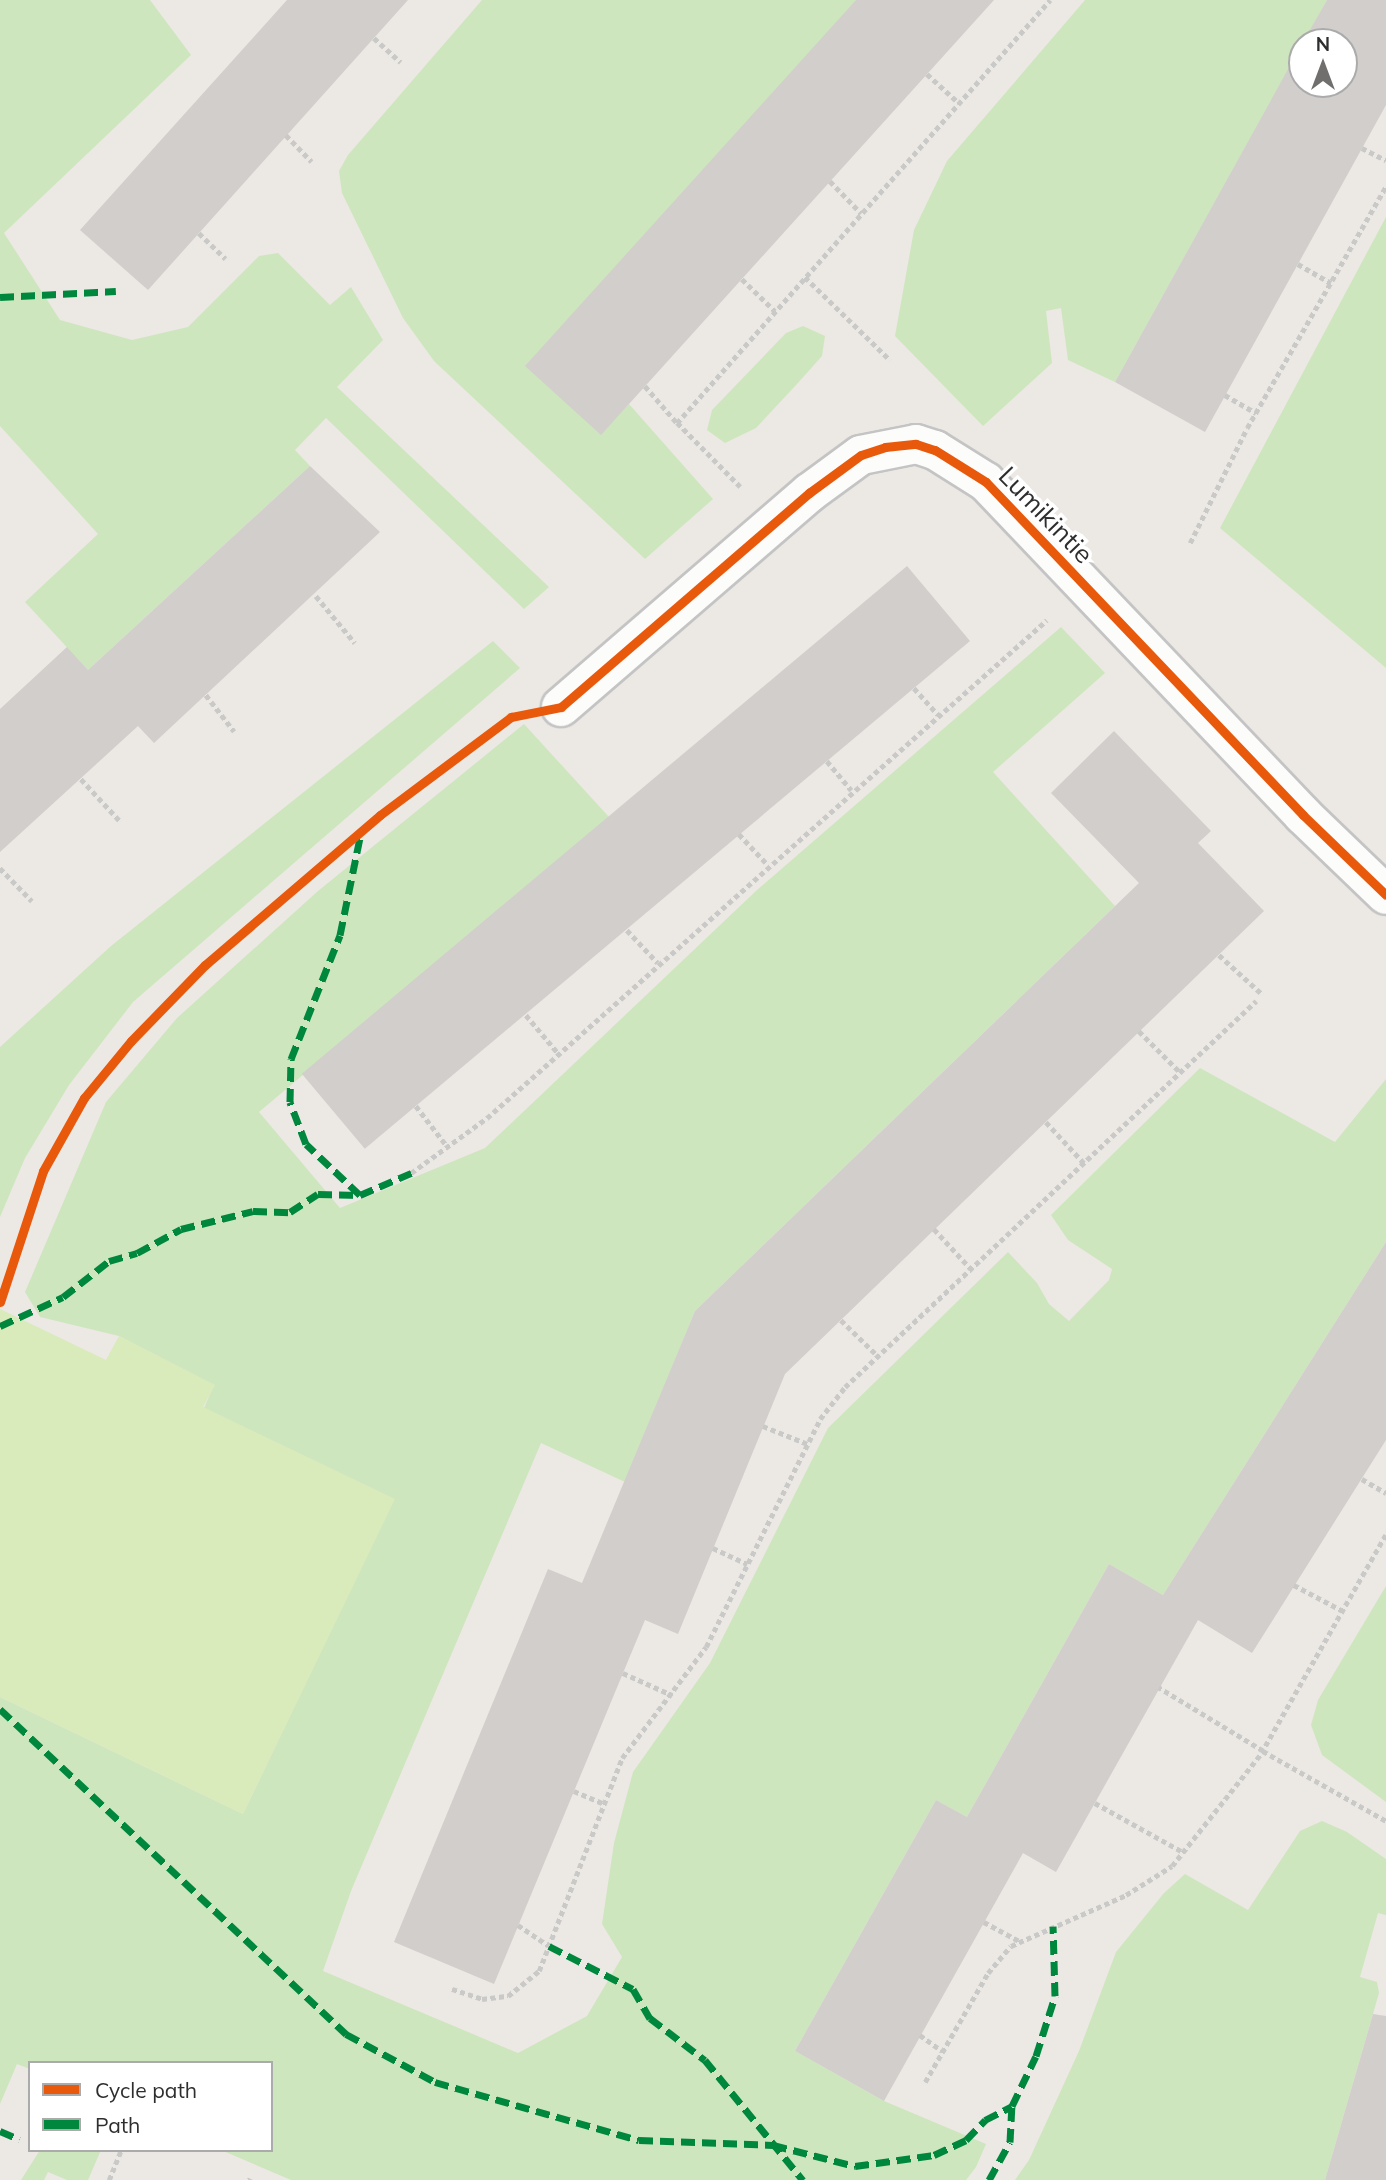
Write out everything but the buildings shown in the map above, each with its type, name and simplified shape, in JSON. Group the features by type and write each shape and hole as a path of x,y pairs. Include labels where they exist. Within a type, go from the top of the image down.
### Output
{"street":[{"name":"Lumikintie","path":"561,707 809,493 862,455 885,447 916,444 960,464 986,482 1303,815 1386,895"}],"path":[{"path":"1039,0 1045,6"},
{"path":"677,423 1050,0"},
{"path":"374,38 401,62"},
{"path":"926,74 958,103"},
{"path":"286,135 312,162"},
{"path":"1362,148 1386,160"},
{"path":"830,181 862,214"},
{"path":"1189,543 1256,413 1386,186"},
{"path":"199,233 226,259"},
{"path":"1298,264 1331,283"},
{"path":"805,277 890,360"},
{"path":"742,279 775,311"},
{"path":"645,386 740,487"},
{"path":"1225,395 1256,413"},
{"path":"411,1173 487,1118 851,790 1086,587"},
{"path":"316,596 355,643"},
{"path":"914,688 938,715"},
{"path":"206,695 234,731"},
{"path":"827,761 851,790"},
{"path":"81,779 120,821"},
{"path":"739,834 768,865"},
{"path":"0,868 32,901"},
{"path":"627,930 658,963"},
{"path":"1219,955 1262,994"},
{"path":"452,1989 482,1999 508,1996 539,1971 622,1758 706,1647 808,1444 845,1387 1255,1001"},
{"path":"526,1015 558,1053"},
{"path":"1139,1031 1180,1072"},
{"path":"416,1106 447,1146"},
{"path":"1046,1122 1084,1163"},
{"path":"934,1229 971,1269"},
{"path":"841,1320 878,1356"},
{"path":"764,1426 808,1444"},
{"path":"1362,1479 1386,1493"},
{"path":"925,2082 988,1973 1021,1942 1126,1895 1172,1866 1263,1751 1386,1535"},
{"path":"713,1548 748,1564"},
{"path":"1294,1585 1343,1611"},
{"path":"623,1673 672,1695"},
{"path":"1159,1688 1386,1821"},
{"path":"574,1791 604,1804"},
{"path":"1095,1803 1183,1852"},
{"path":"984,1922 1021,1942"},
{"path":"518,1925 550,1946"},
{"path":"920,2035 943,2051"},
{"path":"108,2180 120,2152"}],"green space":[{"path":"0,0 150,0 191,55 4,233 60,320 132,340 188,327 259,256 278,253 330,305 351,287 383,340 337,387 549,587 524,609 326,418 295,450 310,466 88,670 25,602 98,534 0,426"},
{"path":"482,0 856,0 601,434 629,404 713,499 645,559 434,361 403,318 342,193 339,171 348,155"},
{"path":"1085,0 1327,0 1311,28 1288,28 1288,70 1115,382 1068,360 1061,308 1046,311 1052,363 983,426 895,336 914,230 947,161"},
{"path":"1386,217 1386,668 1220,528"},
{"path":"803,326 825,336 822,356 797,384 756,428 725,443 707,430 712,410 786,333"},
{"path":"1061,627 1105,673 993,772 1115,906 695,1311 625,1482 541,1443 351,1891 323,1971 518,2053 587,2016 622,1957 602,1924 614,1843 633,1772 710,1663 828,1428 1008,1252 1037,1283 1049,1304 1069,1321 1109,1280 1112,1269 1068,1240 1051,1215 1200,1068 1335,1142 1386,1079 1386,1242 1163,1595 1109,1564 967,1817 936,1800 795,2051 884,2101 986,2144 976,2167 966,2180 291,2180 226,2152 273,2152 273,2061 28,2061 28,2068 17,2064 0,2104 0,1697 243,1814 394,1499 204,1408 214,1385 119,1336 40,1317 25,1292 106,1102 177,1018 318,891 524,724 609,817 259,1112 340,1208 485,1148 757,890"},
{"path":"493,641 520,668 133,1002 69,1085 25,1158 0,1217 0,1047 111,946"},
{"path":"0,1309 106,1360 119,1336 215,1385 203,1407 395,1499 243,1814 0,1697"},
{"path":"1386,1586 1386,1802 1322,1755 1311,1725 1318,1700"},
{"path":"1322,1821 1347,1832 1386,1859 1386,1915 1378,1913 1360,1977 1377,1982 1379,1993 1325,2180 1015,2180 1029,2160 1079,2051 1116,1952 1164,1893 1185,1874 1248,1910 1300,1831"},
{"path":"39,2152 100,2152 88,2180 67,2180 48,2172 44,2180 21,2180"}],"marked path":[{"path":"0,297 116,291"},
{"path":"360,1195 306,1144 290,1102 291,1059 340,935 361,833"},
{"path":"0,1326 63,1297 109,1261 137,1253 181,1229 253,1211 290,1212 318,1194 360,1195 411,1173"},
{"path":"0,1709 346,2034 435,2082 639,2140 773,2145 855,2166 934,2155 966,2140 985,2120 1012,2106 1036,2056 1055,1996 1053,1926"},
{"path":"549,1946 633,1989 650,2018 705,2060 803,2180"},
{"path":"989,2180 1010,2142 1012,2106"},
{"path":"0,2131 19,2139"}],"cycle path":[{"path":"0,1302 43,1171 84,1098 131,1041 205,965 380,815 511,717 561,707 809,493 861,455 885,447 916,444 935,450 986,482 1303,815 1386,895"}]}
